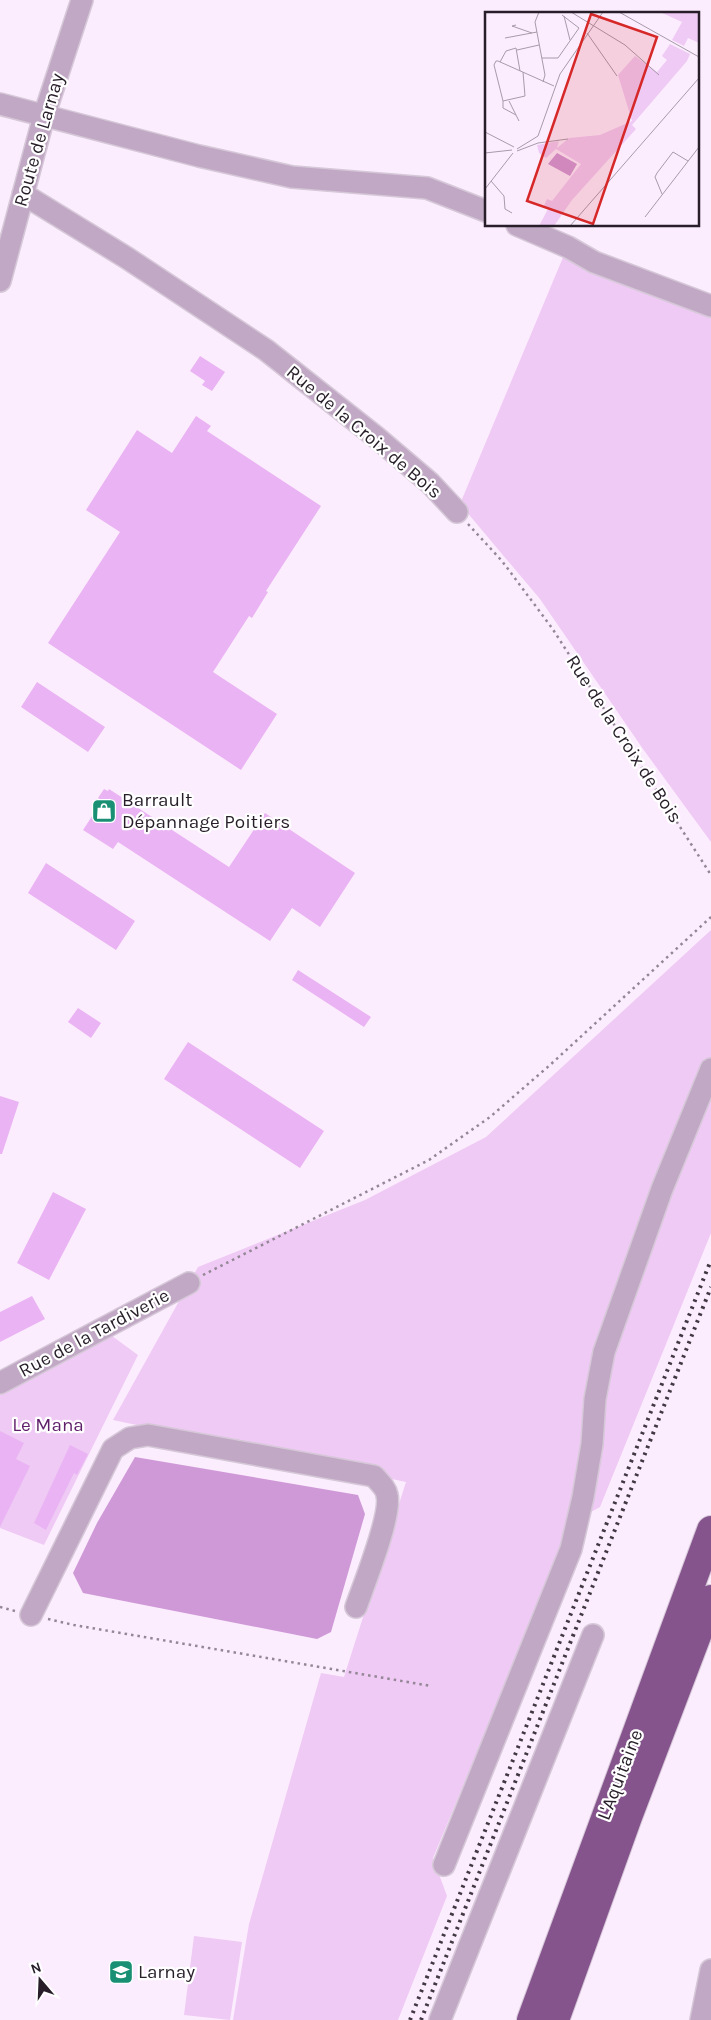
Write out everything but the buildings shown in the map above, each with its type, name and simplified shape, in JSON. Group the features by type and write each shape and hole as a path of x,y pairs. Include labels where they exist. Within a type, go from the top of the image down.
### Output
{"highway":[{"name":"L'Aquitaine","path":"531,2020 711,1530"},
{"name":"L'Aquitaine","path":"555,2020 635,1799 711,1599"}],"street":[{"name":"Route de Larnay","path":"0,281 44,116 82,0"},
{"path":"0,104 199,156 292,177 428,188 485,211"},
{"name":"Rue de la Croix de Bois","path":"23,194 127,258 266,350 376,437 430,484 457,512"},
{"path":"519,226 568,247 594,262 711,306"},
{"path":"444,1866 571,1549 592,1444 595,1399 604,1352 662,1189 711,1069"},
{"name":"Rue de la Tardiverie","path":"0,1383 189,1283"},
{"path":"31,1615 113,1449 130,1438 148,1434 374,1476 383,1486 387,1495 387,1515 356,1607"},
{"path":"440,2020 593,1635"},
{"path":"702,2019 711,1970"}],"path":[{"name":"Rue de la Croix de Bois","path":"457,512 502,561 552,628 711,875"},
{"path":"189,1283 420,1165 452,1144 490,1117 550,1065 711,917"},
{"path":"0,1608 74,1625 431,1686"}],"green space":[{"path":"564,255 711,307 711,842 643,749 540,599 460,504"},
{"path":"711,930 711,1233 600,1507 571,1523 433,1858 447,1896 398,2020 233,2020 249,1924 321,1673 344,1677 406,1482 113,1420 198,1267 365,1200 486,1137"},
{"name":"Le Mana","path":"112,1336 138,1355 44,1545 0,1528 0,1395"},
{"path":"194,1936 242,1942 230,2020 184,2015"}],"shaded area":[{"path":"135,1457 358,1495 365,1514 331,1632 317,1639 83,1593 73,1573 97,1523"}],"railway":[{"path":"410,2020 711,1260"},
{"path":"421,2020 711,1287"}],"place":[{"name":"Barrault Dépannage Poitiers","path":"104,811"},
{"name":"Larnay","path":"121,1972"}]}
